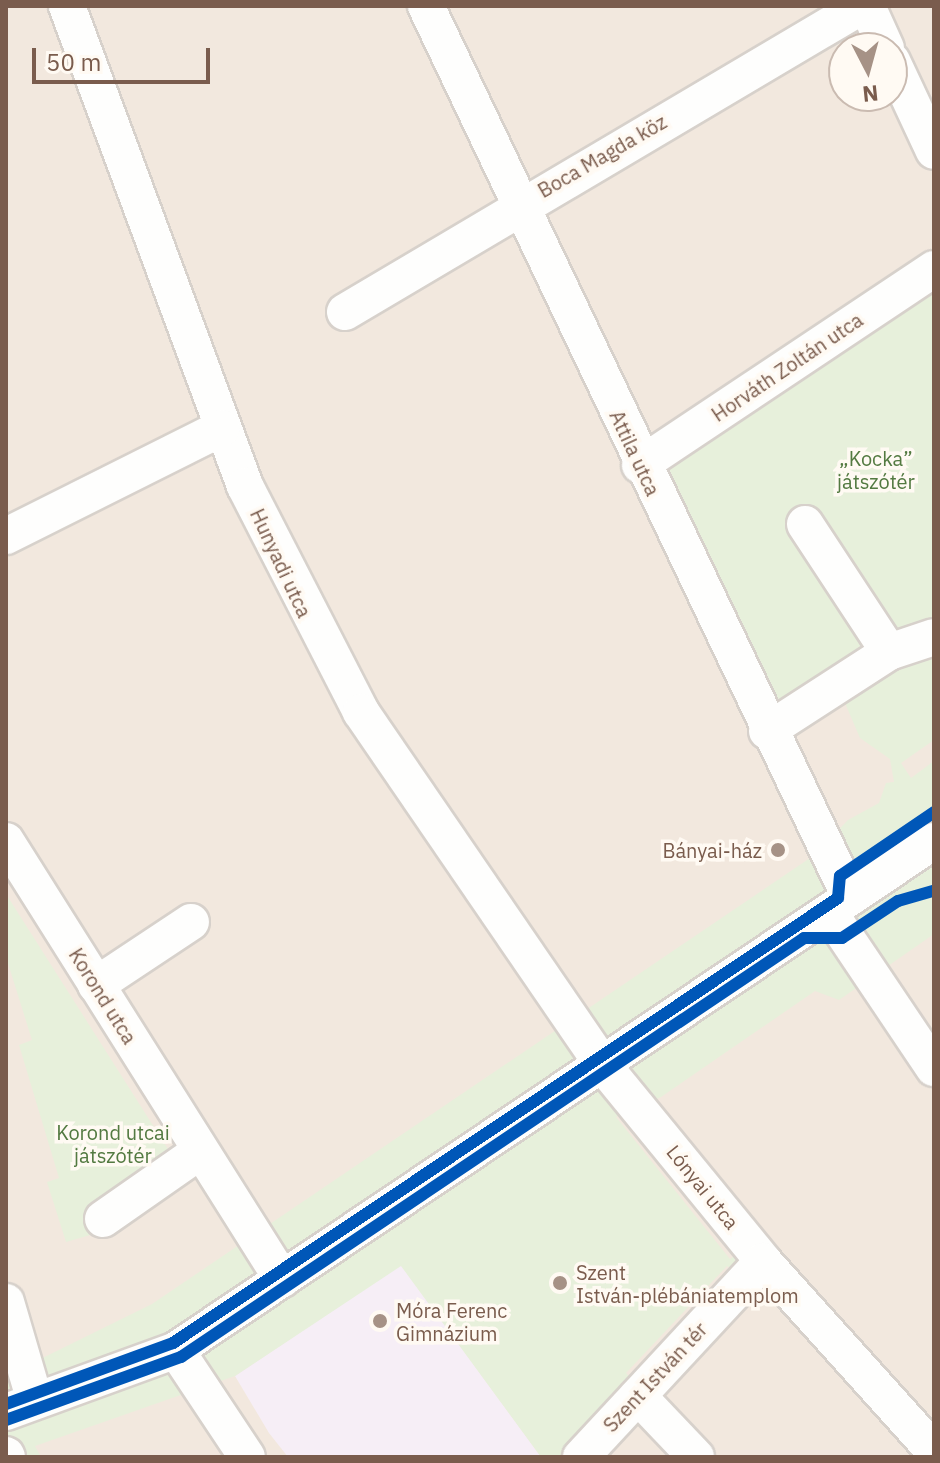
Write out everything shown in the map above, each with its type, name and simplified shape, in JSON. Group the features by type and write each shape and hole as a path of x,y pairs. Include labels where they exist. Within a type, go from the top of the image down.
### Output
{"street":[{"name":"Hunyadi utca","path":"67,6 216,412 275,554 353,699 602,1064"},
{"name":"Attila utca","path":"426,6 767,731 840,904 934,1068"},
{"path":"864,6 878,32"},
{"name":"Boca Magda köz","path":"345,312 518,204 864,6"},
{"path":"908,95 934,151"},
{"name":"Horváth Zoltán utca","path":"640,465 934,269"},
{"path":"6,536 216,412"},
{"path":"805,524 889,652"},
{"path":"767,731 889,652 932,638"},
{"name":"Korond utca","path":"6,841 199,1152 282,1279"},
{"path":"6,1302 20,1407 176,1350 934,841"},
{"path":"96,985 191,922"},
{"name":"Lónyai utca","path":"602,1064 763,1261 934,1451"},
{"path":"103,1219 199,1152"},
{"name":"Szent István tér","path":"581,1457 763,1261"},
{"path":"176,1350 247,1457"},
{"path":"638,1396 696,1457"}],"shaded area":[{"path":"6,6 934,6 934,1457 6,1457"},
{"name":"Móra Ferenc Gimnázium","path":"401,1265 541,1457 288,1457 269,1433 235,1376"}],"green space":[{"name":"„Kocka” játszótér","path":"934,259 934,740 901,763 911,778 934,761 934,934 839,1000 815,991 661,1097 616,1117 730,1259 749,1245 737,1274 727,1266 626,1373 632,1379 580,1457 541,1457 401,1266 235,1376 35,1446 41,1457 6,1457 6,1376 152,1304 813,856 848,820 879,803 886,783 894,782 890,759 860,738 845,703 794,736 640,463"},
{"name":"Korond utcai játszótér","path":"6,894 173,1157 104,1231 66,1242 47,1182 59,1178 19,1045 32,1040 6,957"}],"cycle path":[{"path":"6,1404 173,1343 838,898 840,876 934,812"},
{"path":"6,1420 181,1357 804,938 842,938 898,901 934,891"}],"place":[{"name":"Bányai-ház","path":"778,850"},
{"name":"Szent István-plébániatemplom","path":"560,1283"},
{"name":"Móra Ferenc Gimnázium","path":"380,1321"}]}
